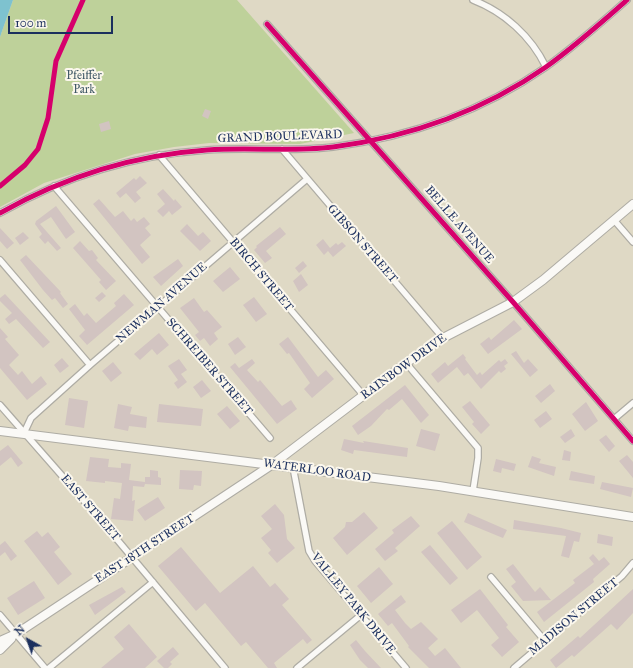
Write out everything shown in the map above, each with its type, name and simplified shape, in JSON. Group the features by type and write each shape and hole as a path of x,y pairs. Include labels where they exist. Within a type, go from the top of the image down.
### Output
{"main road":[{"name":"RAINBOW DRIVE","path":"274,464 406,363 443,338 513,302 543,280 633,204"},
{"name":"WATERLOO ROAD","path":"0,431 274,464 473,491 633,517"},
{"name":"EAST 18TH STREET","path":"0,641 16,634 274,464"},
{"name":"EAST 18TH STREET","path":"0,650 16,634"}],"street":[{"path":"473,0 501,13 510,21 534,48 546,67"},
{"name":"GRAND BOULEVARD","path":"0,213 54,186 112,166 159,155 208,150 282,150 332,147 371,140 428,126 475,108 514,88 546,67 628,0"},
{"name":"BELLE AVENUE","path":"268,24 513,302 633,441"},
{"name":"GIBSON STREET","path":"282,150 443,338"},
{"name":"BIRCH STREET","path":"159,155 364,396"},
{"name":"NEWMAN AVENUE","path":"24,433 31,418 90,365 307,179"},
{"name":"SCHREIBER STREET","path":"54,186 270,438"},
{"path":"614,220 633,242"},
{"path":"0,260 90,365"},
{"path":"406,363 478,448 473,491"},
{"path":"614,419 633,403"},
{"name":"EAST STREET","path":"0,405 133,558 225,668"},
{"name":"VALLEY PARK DRIVE","path":"293,467 309,551 315,561 406,668"},
{"name":"MADISON STREET","path":"514,668 622,576 633,563"},
{"path":"491,577 545,641"},
{"path":"49,668 153,582"},
{"path":"0,615 45,668"},
{"path":"297,668 361,615"}],"green space":[{"name":"Pfeiffer Park","path":"13,0 237,0 354,133 300,144 209,143 135,154 44,183 0,207 0,37"}],"water":[{"path":"0,0 13,0 0,37"}],"building":[{"path":"205,109 211,111 208,119 202,116"},
{"path":"109,121 111,129 101,132 99,124"},
{"path":"140,176 147,183 136,192 141,198 135,203 126,193 120,198 116,193 134,178 136,180"},
{"path":"163,189 182,207 172,215 169,211 163,217 157,211 165,204 157,194"},
{"path":"99,199 115,217 123,211 131,221 134,218 137,222 144,217 150,224 145,228 151,235 140,245 150,257 142,264 93,204"},
{"path":"56,206 75,232 66,239 51,217 40,224 61,248 57,251 48,241 45,244 39,237 42,234 35,224 36,221"},
{"path":"187,224 198,236 203,232 211,241 200,251 180,231"},
{"path":"280,227 286,234 266,251 272,258 265,263 254,250 257,247 256,246"},
{"path":"0,228 14,243 7,249 0,241"},
{"path":"23,232 29,238 20,245 15,238"},
{"path":"323,239 330,248 336,243 338,245 342,242 346,246 333,257 328,251 324,255 316,245"},
{"path":"80,241 89,251 92,250 98,258 96,260 116,281 106,290 99,282 101,280 73,248"},
{"path":"26,255 61,292 60,293 68,304 63,308 55,298 52,300 43,290 20,260"},
{"path":"178,259 183,266 161,286 153,277"},
{"path":"303,261 307,266 299,273 295,268"},
{"path":"230,267 240,279 223,292 213,281"},
{"path":"301,274 308,285 299,292 293,281"},
{"path":"102,292 106,296 99,302 95,298"},
{"path":"5,294 50,342 43,348 16,319 9,324 5,319 12,313 0,301 0,298"},
{"path":"124,294 134,305 87,345 79,336 85,330 69,309 75,304 84,316 87,313 96,323 116,306 114,303"},
{"path":"254,297 267,314 256,322 243,305"},
{"path":"194,298 204,312 207,310 222,327 214,333 218,339 210,346 204,338 200,341 195,335 199,332 180,308"},
{"path":"514,320 522,329 488,354 480,344 489,337 491,340"},
{"path":"0,328 8,337 5,339 19,355 9,365 18,375 22,371 32,384 41,376 47,384 27,400 0,368"},
{"path":"159,333 169,345 157,355 152,349 140,360 134,354"},
{"path":"238,337 246,347 235,355 228,344"},
{"path":"288,337 318,377 326,370 334,379 312,398 304,389 310,383 289,353 287,354 279,344"},
{"path":"516,351 524,363 528,359 538,370 530,377 511,354"},
{"path":"463,354 477,375 480,372 482,375 499,360 501,362 505,359 508,363 504,366 506,369 501,373 499,371 481,389 468,373 464,376 457,367 438,383 431,374 445,362 448,366"},
{"path":"62,358 69,366 60,373 54,365"},
{"path":"179,359 187,370 181,374 187,382 178,389 174,383 178,380 168,366"},
{"path":"252,359 255,363 247,370 258,382 260,380 282,406 291,400 297,409 277,424 230,367 235,363 239,368"},
{"path":"113,362 122,373 111,382 102,371"},
{"path":"202,380 211,391 201,398 193,387"},
{"path":"550,384 555,391 541,403 535,396"},
{"path":"405,385 429,415 421,423 402,399 389,410 387,409 371,426 358,435 352,426"},
{"path":"69,398 88,401 84,428 65,425"},
{"path":"470,401 490,425 481,434 472,424 474,422 462,407"},
{"path":"586,402 598,421 585,431 572,414"},
{"path":"118,404 132,407 130,414 147,417 146,428 129,426 128,431 114,428"},
{"path":"159,404 203,409 201,426 157,422"},
{"path":"227,406 240,421 230,429 217,414"},
{"path":"546,411 552,419 540,428 534,420"},
{"path":"421,429 440,434 435,451 416,446"},
{"path":"571,429 575,436 565,443 560,437"},
{"path":"606,435 615,446 609,452 599,440"},
{"path":"344,439 408,448 407,457 354,450 353,454 341,450"},
{"path":"8,445 23,463 18,467 11,457 0,466 0,451"},
{"path":"564,450 571,452 570,461 562,460"},
{"path":"627,455 633,462 633,478 619,461"},
{"path":"532,456 541,459 539,463 556,467 554,476 528,467"},
{"path":"90,457 109,459 108,467 121,468 121,463 131,464 129,480 145,482 145,477 150,477 150,470 158,471 158,477 161,478 161,485 145,484 144,487 133,486 132,501 135,500 133,521 111,519 114,498 120,499 122,483 86,481"},
{"path":"496,459 516,464 514,471 502,468 501,473 493,471"},
{"path":"180,470 202,471 201,486 194,485 193,490 179,489"},
{"path":"571,471 595,476 594,484 569,480"},
{"path":"602,482 633,488 631,497 600,489"},
{"path":"158,497 165,508 145,521 137,510"},
{"path":"275,504 284,515 287,539 295,548 277,563 268,553 271,550 261,538 272,529 261,516"},
{"path":"364,512 378,528 347,555 333,538 345,527 346,522 352,522"},
{"path":"468,513 507,530 503,538 464,522"},
{"path":"411,516 420,526 395,548 398,551 385,561 375,549 394,533 392,530"},
{"path":"514,520 581,533 579,542 574,541 569,558 561,556 566,536 513,529"},
{"path":"452,521 482,557 467,570 437,533"},
{"path":"37,531 42,537 48,532 60,547 54,552 72,574 58,585 24,541"},
{"path":"598,534 613,537 612,546 597,543"},
{"path":"5,541 17,556 11,561 5,552 0,556 0,545"},
{"path":"430,545 458,578 450,585 421,552"},
{"path":"181,547 220,593 253,566 270,587 275,583 289,599 282,605 312,640 307,644 303,639 274,663 277,668 268,668 246,642 241,646 205,603 196,611 158,566"},
{"path":"593,554 599,561 604,557 610,564 593,579 594,582 544,622 537,612 575,583 573,580 594,564 589,558"},
{"path":"513,564 535,592 540,587 551,600 523,601 511,586 516,582 506,569"},
{"path":"379,567 393,584 371,603 357,586"},
{"path":"34,581 45,598 18,615 7,598"},
{"path":"122,587 126,592 95,615 89,605"},
{"path":"480,589 508,625 506,627 519,642 502,657 491,645 499,638 477,610 461,623 451,610"},
{"path":"633,589 633,613 617,630 611,624 574,657 572,655 556,668 550,660 578,636 580,638"},
{"path":"401,595 406,602 395,610 405,623 411,629 421,622 438,639 428,648 435,656 445,648 461,668 429,668 408,647 409,646 392,623 388,626 378,614"},
{"path":"129,624 157,657 145,668 101,668 124,649 114,637"},
{"path":"356,640 381,668 368,668 360,660 350,645"},
{"path":"173,647 179,654 170,662 172,664 168,668 164,668 157,661"}],"cycle path":[{"path":"0,186 25,165 38,149 48,118 56,61 83,0"},
{"path":"0,213 24,200 74,179 100,170 153,157 207,150 302,149 333,147 389,136 444,120 497,97 522,83 577,43 627,0"},
{"path":"267,24 513,302 633,441"}]}
